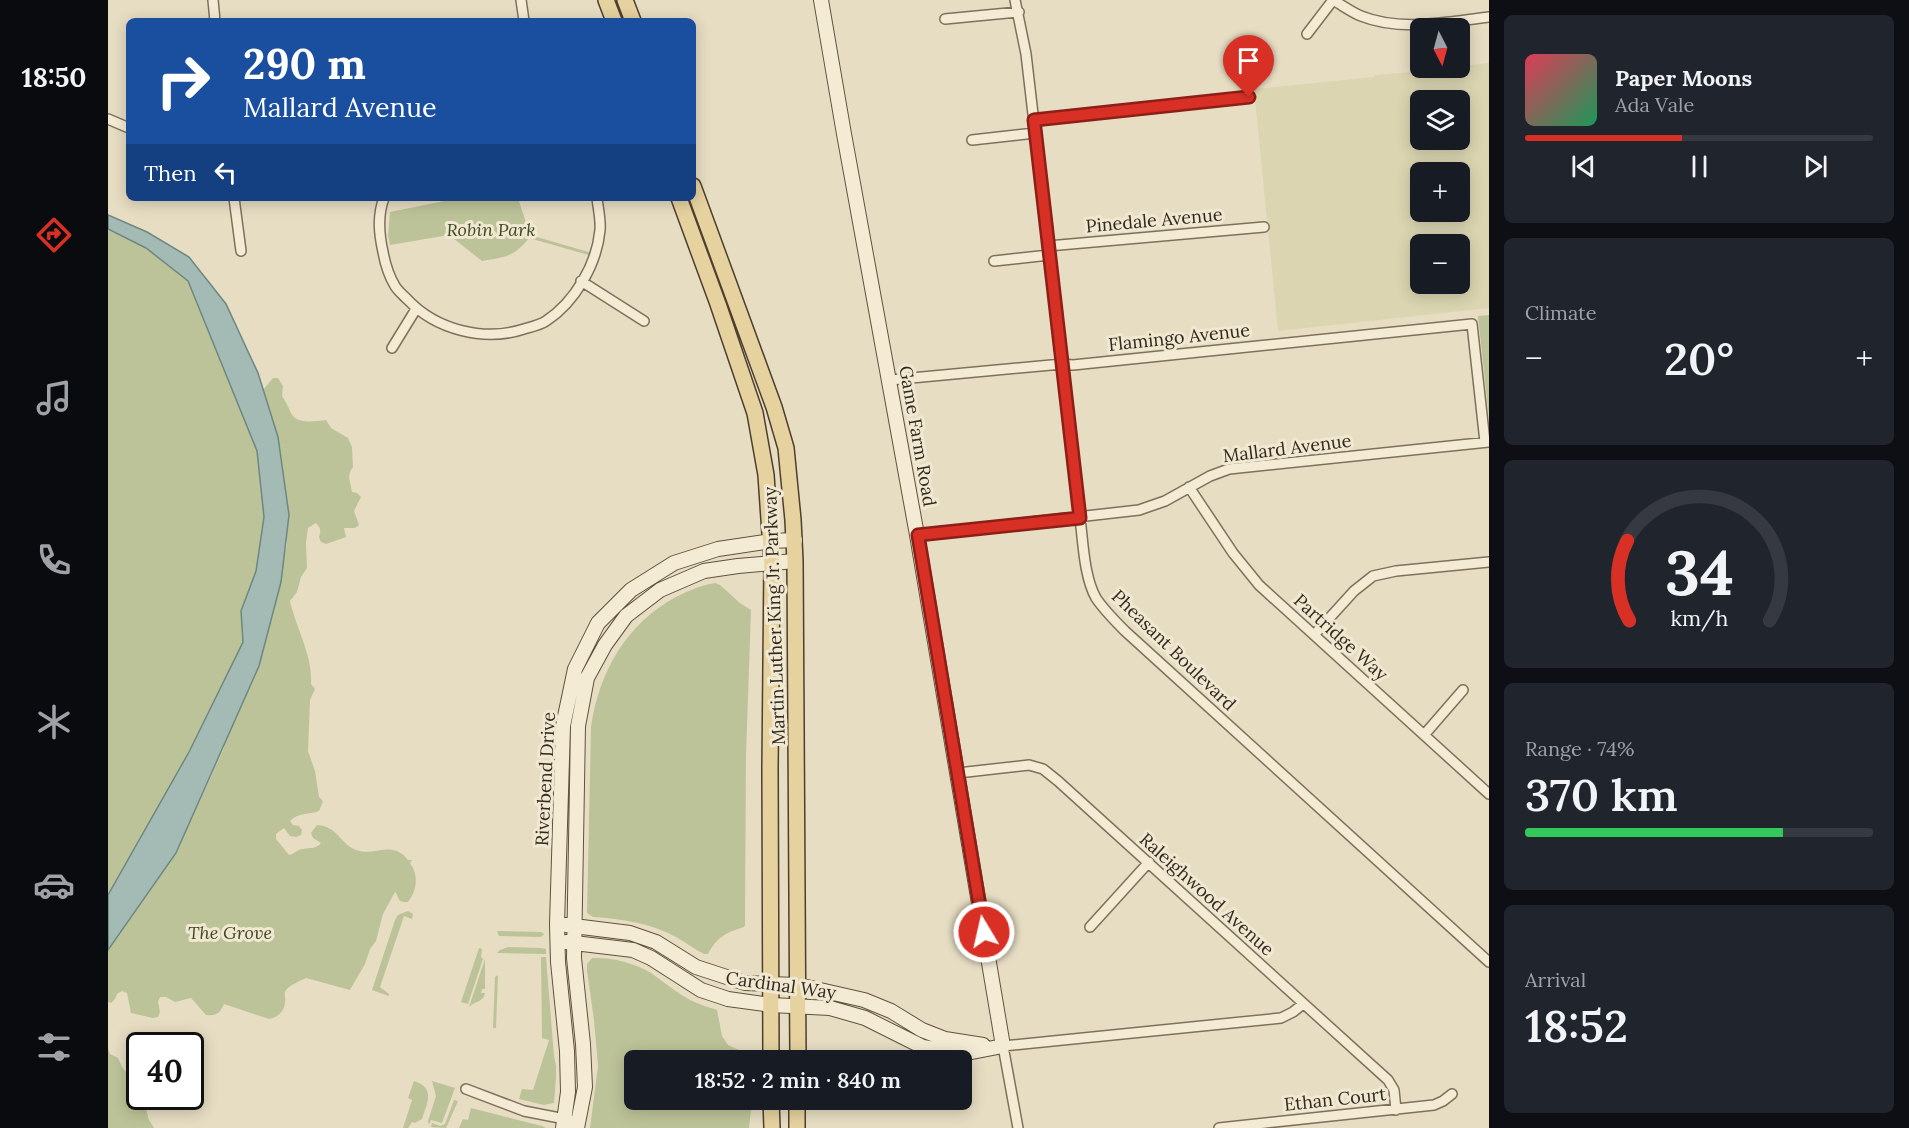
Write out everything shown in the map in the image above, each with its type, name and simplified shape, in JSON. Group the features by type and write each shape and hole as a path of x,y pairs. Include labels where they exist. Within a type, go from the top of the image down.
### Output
{"main road":[{"path":"606,0 613,18"},
{"path":"625,0 632,18"},
{"name":"Martin Luther King Jr. Parkway","path":"696,194 774,407 787,458 795,540 798,1050"},
{"name":"Martin Luther King Jr. Parkway","path":"681,201 755,413 766,475 772,563 771,1050"},
{"path":"771,1110 772,1128"},
{"path":"797,1110 797,1128"}],"street":[{"path":"213,0 215,18"},
{"path":"521,0 524,18"},
{"name":"Game Farm Road","path":"821,0 918,535 1018,1128"},
{"name":"Pheasant Boulevard","path":"1015,0 1026,54 1080,518 1089,581 1095,597 1109,615 1489,962"},
{"path":"1307,34 1333,0 1360,16 1387,24 1415,25 1489,17"},
{"path":"945,19 1018,12"},
{"path":"1034,120 1249,97"},
{"path":"108,119 126,127"},
{"path":"972,140 1035,134"},
{"path":"234,201 241,250"},
{"path":"383,201 378,231 385,263 395,287 416,309 444,326 478,334 509,334 544,322 565,305 594,260 600,228 597,201"},
{"name":"Pinedale Avenue","path":"994,261 1048,250 1264,227"},
{"path":"581,281 644,321"},
{"path":"392,348 416,309"},
{"name":"Flamingo Avenue","path":"890,380 1062,364 1073,365 1472,324 1487,442"},
{"name":"Mallard Avenue","path":"918,535 1139,510 1165,501 1210,476 1229,469 1487,442"},
{"name":"Partridge Way","path":"1189,487 1233,553 1259,585 1489,794"},
{"name":"Riverbend Drive","path":"563,1123 567,1092 567,1051 558,962 557,924 563,726 575,669 598,624 631,590 674,563 718,549 795,540"},
{"name":"Riverbend Drive","path":"578,1125 585,1087 574,958 578,726 587,678 605,645 626,616 660,590 704,571 795,561"},
{"path":"1314,635 1354,591 1373,576 1396,571 1489,562"},
{"path":"1424,735 1463,690"},
{"name":"Raleighwood Avenue","path":"958,773 1029,765 1043,770 1058,781 1388,1080 1394,1090 1396,1110"},
{"path":"1090,927 1149,862"},
{"name":"Cardinal Way","path":"557,924 630,933 656,942 696,967 745,983 798,986 864,1000 891,1011 922,1030 945,1039 971,1044 1003,1046"},
{"name":"Cardinal Way","path":"557,941 633,950 658,962 701,990 728,999 771,1005 830,1008 865,1017 923,1047 950,1052 972,1052 1003,1046 1281,1018 1303,1004"},
{"path":"466,1089 524,1111 563,1123 578,1125"},
{"name":"Ethan Court","path":"1219,1128 1434,1105 1452,1094"}],"shaded area":[{"path":"1489,63 1489,308 1278,331 1254,89 1374,77 1374,75 1410,72 1410,78 1470,78 1470,65"}],"green space":[{"name":"Robin Park","path":"444,201 519,201 530,235 592,253 592,256 529,238 514,253 482,261 449,235 390,245 388,236 390,212"},
{"path":"108,229 146,248 187,280 257,451 264,517 256,571 241,611 243,642 189,752 108,895"},
{"path":"1489,315 1489,418 1478,316"},
{"name":"The Grove","path":"273,378 278,378 283,386 282,396 294,417 302,421 326,420 331,428 348,438 352,447 353,467 349,477 352,492 361,497 354,511 359,525 355,528 344,528 346,537 326,544 321,542 319,526 316,523 308,528 307,568 301,577 297,592 290,601 307,653 311,684 315,689 310,700 308,751 315,771 319,797 323,801 319,811 300,815 290,821 293,825 299,826 302,830 301,835 290,836 284,828 276,834 276,839 289,855 301,849 315,847 321,843 313,838 311,833 317,825 330,829 356,850 369,852 389,849 396,851 408,860 412,860 410,863 416,878 415,888 408,902 400,901 395,892 383,914 376,941 350,990 306,978 286,990 285,1005 282,1011 278,1016 269,1019 224,1004 218,1013 206,1015 191,998 175,1002 166,997 160,997 158,1002 160,1012 158,1017 153,1018 131,1013 127,993 122,991 111,1003 108,1002 108,949 192,809 197,807 224,748 225,739 272,619 287,544 263,390"},
{"path":"715,583 751,610 746,755 745,925 722,936 708,954 704,954 656,928 593,917 587,913 591,727 608,669 629,635 658,608 676,597 690,590"},
{"path":"408,911 413,914 412,919 404,916 380,987 389,996 372,990 395,920 398,915"},
{"path":"497,931 541,932 544,934 541,937 499,936"},
{"path":"508,947 541,948 546,949 546,954 497,953"},
{"path":"479,948 482,949 483,959 468,1004 461,1002"},
{"path":"541,957 546,957 556,1066 554,1103 544,1105 519,1099 522,1089 533,1090 549,1040 542,1038"},
{"path":"592,958 599,958 638,966 690,1000 717,1010 722,1036 728,1045 739,1050 624,1050 624,1110 751,1110 749,1128 590,1128 598,1066 587,964"},
{"path":"485,959 485,989 482,989 481,993 485,993 484,996 469,1007"},
{"path":"498,975 496,1028 493,1028 495,977"},
{"path":"108,1048 110,1054 118,1058 126,1072 126,1110 146,1110 154,1128 108,1128"},
{"path":"414,1081 421,1084 428,1092 427,1102 422,1119 415,1123 412,1122 408,1128 403,1128 412,1100 408,1098"},
{"path":"432,1081 455,1088 442,1123 431,1120 429,1125 428,1121 436,1096"},
{"path":"454,1100 458,1101 446,1128 431,1127 432,1123 440,1126 445,1124"},
{"path":"471,1108 546,1128 459,1128 463,1119 468,1120"}],"water":[{"path":"108,215 147,232 189,257 226,304 258,373 278,437 289,515 281,582 259,666 176,853 108,950 108,895 189,752 243,642 241,611 256,571 264,517 257,451 188,281 146,248 108,229"}],"route":[{"path":"984,932 918,535 1080,518 1034,120 1249,97"}]}
